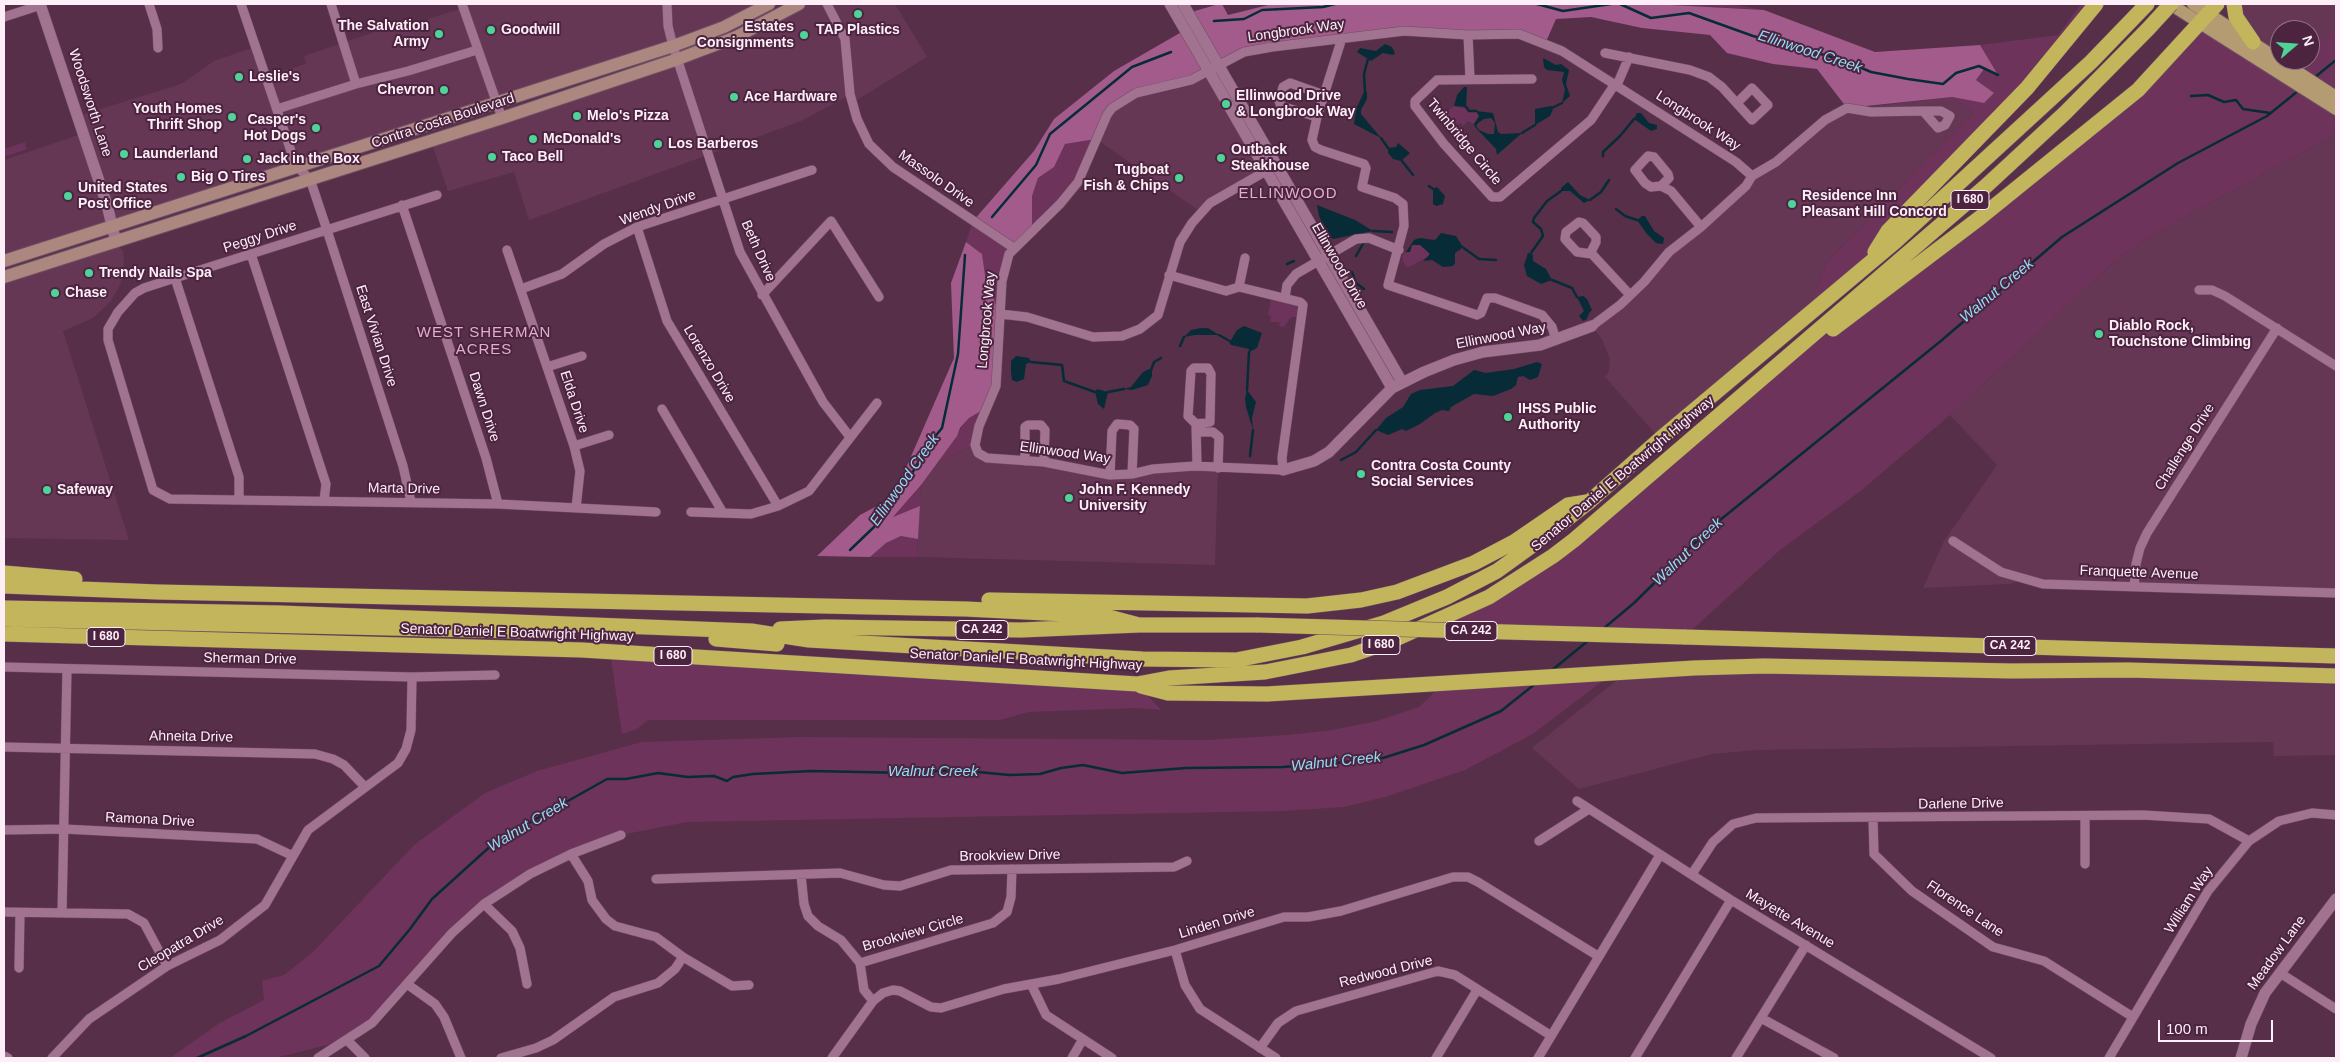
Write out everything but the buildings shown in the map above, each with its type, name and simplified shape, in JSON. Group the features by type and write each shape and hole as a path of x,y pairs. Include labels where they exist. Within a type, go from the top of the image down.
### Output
{"highway":[{"path":"1868,264 1888,231 2027,88 2096,4"},
{"path":"2091,62 2136,4"},
{"name":"Senator Daniel E Boatwright Highway","path":"4,608 289,614 751,630 809,640 1142,660 1236,660 1302,647 1357,632 1447,597 1497,572 1590,501 1660,439 1896,241 2091,62 2147,4"},
{"name":"Senator Daniel E Boatwright Highway","path":"4,634 582,650 1137,684 1169,678 1265,672 1350,655 1389,642 1489,597 1574,540 1986,186 2065,114 2170,4"},
{"path":"2234,4 2236,17 2253,42"},
{"path":"1783,361 1843,323 1982,217 2143,85 2209,14"},
{"path":"807,605 845,601 924,599 1298,606 1361,600 1406,588 1474,563 1514,542 1568,505 1590,501"},
{"path":"4,573 120,583 158,592"},
{"path":"4,586 158,592 966,609 1105,616 1139,624"},
{"name":"I 680","path":"4,619 570,632 780,644 809,640"},
{"name":"CA 242","path":"751,630 825,627 1021,630 1139,624 1258,625 2336,656"},
{"name":"CA 242","path":"1137,684 1168,694 1267,694 1627,672 1764,666 2012,671 2129,670 2336,676"}],"main road":[{"name":"Contra Costa Boulevard","path":"4,261 673,46 724,28 769,4"},
{"name":"Contra Costa Boulevard","path":"4,277 502,118 678,59 736,37 799,4"},
{"path":"2170,4 2209,14 2336,109"},
{"path":"2193,4 2253,42 2269,60 2336,97"}],"street":[{"path":"4,17 43,4"},
{"name":"Woodsworth Lane","path":"43,4 114,226 116,242"},
{"path":"149,4 157,29 158,48"},
{"path":"240,4 296,166 310,179"},
{"path":"331,4 356,84"},
{"path":"462,4 502,118"},
{"name":"Beth Drive","path":"667,4 668,26 673,46 740,252 762,295 823,402 850,437"},
{"name":"Massolo Drive","path":"827,4 845,39 850,94 856,119 870,144 893,167 1014,248"},
{"name":"Ellinwood Drive","path":"1170,4 1329,255 1397,385"},
{"name":"Ellinwood Drive","path":"1183,4 1212,68 1266,171 1319,261 1397,385"},
{"name":"Longbrook Way","path":"978,453 975,445 979,426 996,386 1002,281 1009,254 1060,204 1078,182 1107,115 1112,108 1136,93 1191,80 1244,52 1404,31 1468,35 1519,34 1562,51 1736,162 1752,176"},
{"path":"1468,35 1470,79 1532,79"},
{"path":"1342,38 1316,117 1312,140 1315,147 1364,164 1366,168 1362,187 1396,198 1403,204 1404,226 1388,285 1477,315 1481,313 1490,296 1542,315 1552,327 1556,340"},
{"path":"276,109 477,50"},
{"path":"1605,53 1690,70 1709,77 1738,102"},
{"path":"1616,84 1629,58"},
{"name":"Twinbridge Circle","path":"1470,79 1437,80 1415,102 1415,106 1444,144 1492,197 1497,198 1591,120 1616,84"},
{"path":"1316,117 1281,106 1278,101 1283,87 1290,83 1324,95"},
{"name":"Ellinwood Way","path":"978,453 987,458 1044,462 1110,475 1132,474 1153,469 1197,466 1283,470 1314,461 1329,452 1397,385 1454,360 1483,352 1540,345 1592,326 1630,295 1669,252 1701,227 1746,186 1752,176 1776,162 1825,120 1847,108 1870,112 1923,111"},
{"name":"Wendy Drive","path":"521,289 562,274 604,244 637,228 812,170"},
{"path":"1000,314 1027,317 1093,337 1122,336 1140,329 1158,315 1180,242 1192,224 1210,203 1266,171"},
{"name":"East Vivian Drive","path":"310,179 403,466 411,502"},
{"path":"1661,186 1671,191 1701,227"},
{"name":"Peggy Drive","path":"153,490 108,340 108,329 118,312 135,293 144,288 437,195"},
{"name":"Dawn Drive","path":"402,205 488,465 498,504"},
{"path":"762,295 832,221 879,296"},
{"name":"Lorenzo Drive","path":"637,228 667,321 778,506"},
{"path":"1286,298 1288,285 1296,274 1356,239 1369,238 1399,250"},
{"name":"Elda Drive","path":"508,250 574,446 580,471 576,508"},
{"path":"251,254 326,484 324,501"},
{"path":"1592,254 1630,295"},
{"path":"1238,287 1245,258"},
{"path":"1170,275 1226,291 1238,287 1286,298 1300,302 1304,308 1282,458 1283,470"},
{"path":"175,278 239,477 239,500"},
{"path":"2199,290 2212,290 2225,296 2336,366"},
{"name":"Challenge Drive","path":"2134,587 2138,556 2147,533 2277,328"},
{"path":"547,367 582,356"},
{"path":"1197,428 1210,422 1210,370 1194,368 1191,371 1188,416 1197,428 1197,466"},
{"path":"691,512 751,514 778,506 808,491 877,403"},
{"path":"662,409 723,513"},
{"path":"1110,475 1112,431 1117,424 1130,425 1134,430 1132,474"},
{"path":"1025,461 1025,427 1028,425 1042,425 1045,430 1044,462"},
{"path":"1197,428 1213,432 1219,437 1218,468"},
{"path":"574,446 610,435"},
{"name":"Marta Drive","path":"153,490 170,499 498,504 656,512"},
{"name":"Franquette Avenue","path":"1952,541 2002,572 2038,583 2336,593"},
{"name":"Sherman Drive","path":"4,667 412,677 495,675"},
{"path":"62,913 67,669"},
{"name":"Cleopatra Drive","path":"52,1058 89,1020 167,966 220,940 265,905 291,855 308,830 398,763 406,749 410,730 412,677"},
{"name":"Ahneita Drive","path":"4,747 315,754 333,758 344,765 365,787"},
{"name":"Mayette Avenue","path":"1578,801 1731,900 1991,1058"},
{"path":"1539,841 1589,809"},
{"name":"William Way","path":"2109,1058 2208,891 2249,841 2279,821 2312,813 2336,815"},
{"name":"Darlene Drive","path":"1692,874 1713,842 1733,824 1756,818 2085,817 2143,815 2209,819 2249,841"},
{"path":"2085,817 2085,864"},
{"name":"Florence Lane","path":"1873,818 1874,854 1912,890 1993,947 2044,961 2133,1017"},
{"name":"Ramona Drive","path":"4,830 64,829 257,839 291,855"},
{"path":"318,1058 372,1023 452,933 484,904 530,874 571,854 621,835"},
{"path":"571,854 588,880 592,900 606,919 616,926 656,937 683,957 732,986 749,985"},
{"path":"1538,1058 1550,1035 1660,855"},
{"name":"Brookview Drive","path":"656,879 840,873 884,885 900,886 951,870 1174,867 1187,861"},
{"name":"Brookview Circle","path":"801,875 804,904 808,916 818,926 841,940 860,963 993,923 1007,912 1011,898 1012,869"},
{"name":"Linden Drive","path":"873,1001 883,993 900,990 931,1007 941,1008 1004,990 1175,950 1284,917 1308,917 1341,911 1454,877 1468,877 1478,882 1598,956"},
{"name":"Meadow Lane","path":"2241,1058 2259,1004 2336,899"},
{"path":"1635,1058 1731,900"},
{"path":"484,904 512,931 520,948 527,984"},
{"path":"4,912 128,914 136,916 144,923 167,966"},
{"path":"18,968 20,913"},
{"path":"1736,1058 1806,945"},
{"path":"1175,950 1185,985 1200,1009 1276,1058"},
{"path":"501,1058 536,1048 553,1040 614,997 658,983 675,969 683,957"},
{"path":"832,1058 873,1001 864,990 860,963"},
{"name":"Redwood Drive","path":"1260,1048 1278,1023 1296,1011 1438,971 1454,975 1550,1035"},
{"path":"2280,973 2336,1009"},
{"path":"407,984 434,1004 444,1017 461,1058"},
{"path":"1031,984 1046,1015 1112,1058"},
{"path":"1436,1058 1477,990"},
{"path":"1761,1018 1833,1058"},
{"path":"1072,1058 1083,1039"},
{"path":"347,1040 365,1058"},
{"path":"4,1056 8,1058"}],"shaded area":[{"path":"462,4 763,4 728,25 4,261 4,160 84,133 78,116 181,84 214,61 255,47 265,76 306,64 304,56 389,27 391,31 463,8"},
{"path":"799,4 895,4 927,57 852,103 850,95 801,121 529,220 514,172 448,191 431,141 678,59"},
{"path":"1222,4 1228,15 1272,4 1653,4 1764,10 1875,52 1980,45 1998,75 1984,69 1976,80 1994,93 1984,103 1952,97 1847,108 1817,69 1773,64 1727,53 1710,35 1642,28 1591,17 1556,19 1545,44 1519,34 1404,31 1272,47 1217,65 1188,13"},
{"path":"1653,4 1731,4 1764,10 1715,7"},
{"path":"2081,4 2096,4 1868,263 1806,315 1827,261 1974,113 1952,97 1984,103 1994,93 1976,80 1984,69 1997,75 1980,45 2058,35"},
{"path":"2234,4 2336,4 2336,29 2320,42 2320,20 2270,20 2270,53 2253,42"},
{"path":"2200,23 2270,67 2270,70 2274,70 2336,109 2336,134 2163,229 2123,254 1950,415 1862,490 1780,550 1684,637 1428,625 1509,585 1783,361 1843,323 2138,90"},
{"path":"2336,26 2336,97 2298,70 2320,70 2320,42 2327,38"},
{"path":"1185,30 1208,71 1153,88 1112,108 1096,139 1065,144 1054,167 1038,178 1032,196 1032,231 1014,248 973,221 1034,151 1054,119 1114,71"},
{"path":"1208,71 1266,171 1201,212 1096,139 1107,115 1125,99"},
{"path":"1952,97 1974,113 1827,261 1806,315 1660,439 1605,377 1609,371 1610,359 1602,339 1592,326 1669,252 1825,120 1857,108"},
{"path":"1454,106 1476,111 1479,116 1477,120 1474,124 1468,121 1463,126 1461,123 1449,122 1447,111"},
{"path":"2336,134 2336,593 2024,580 2009,584 1923,588 1944,541 1997,465 1950,415 2123,254 2163,229"},
{"path":"1096,139 1078,182 1032,231 1032,196 1038,178 1054,167 1065,144"},
{"path":"25,142 27,149 4,157 4,149"},
{"path":"973,221 1014,248 1009,254 999,318 986,282 982,254 966,242"},
{"path":"116,242 123,251 123,277 111,301 93,318 63,331 129,540 4,538 4,277"},
{"path":"966,242 982,254 986,282 1000,314 996,386 988,407 969,418 960,428 957,436 921,485 893,517 920,506 918,539 901,536 886,543 870,557 817,556 860,515 892,498 895,493 954,358 951,283"},
{"path":"1412,245 1420,245 1429,252 1429,256 1409,267 1405,266 1402,258 1404,253 1410,252"},
{"path":"1271,300 1296,305 1298,309 1297,317 1291,317 1284,327 1279,326 1280,322 1270,322 1271,316 1268,315"},
{"path":"988,407 975,445 935,463 969,418"},
{"name":"John F. Kennedy University","path":"975,445 978,453 1110,475 1218,468 1215,565 917,557 921,485 935,463"},
{"path":"921,485 920,506 892,518 910,498"},
{"path":"901,536 918,539 917,557 870,557 886,543"},
{"path":"610,652 1137,684 1161,710 1135,708 1029,712 1000,720 648,720 637,729 622,734"},
{"path":"1627,672 2336,677 2336,755 2274,756 2273,742 1757,750 1712,754 1579,789 1532,748"},
{"path":"1613,673 1533,734 1465,770 1385,797 1343,807 1284,811 687,822 621,835 571,854 484,904 372,1023 347,1040 275,1058 170,1058 218,1024 264,1000 262,981 284,975 313,952 414,845 485,793 537,771 642,742 800,737 1206,740 1287,735 1332,730 1377,721 1419,707 1443,684"}],"water":[{"path":"1385,44 1392,47 1395,53 1393,55 1383,53 1371,61 1357,52 1360,48 1376,51"},
{"path":"1543,58 1556,65 1561,64 1569,70 1566,84 1570,96 1562,103 1565,90 1562,80 1564,72 1547,70 1544,67"},
{"path":"1464,87 1467,87 1466,107 1454,106 1457,95"},
{"path":"1364,92 1367,92 1367,99 1361,114 1381,138 1354,124 1356,109"},
{"path":"1554,107 1550,116 1535,125 1535,109"},
{"path":"1476,111 1493,113 1498,132 1501,134 1522,133 1497,155 1496,149 1475,127 1474,124 1479,116","holes":["1491,118 1495,123 1494,134 1488,134 1479,130 1476,126 1484,119"]},
{"path":"1637,113 1641,113 1649,123 1657,125 1657,129 1651,131 1634,119"},
{"path":"1398,143 1410,153 1401,161 1393,159 1388,153 1388,148 1396,147"},
{"path":"1568,182 1580,195 1590,200 1584,203 1570,191 1561,191 1561,188"},
{"path":"1437,187 1445,196 1443,204 1436,206 1433,204 1433,189"},
{"path":"1317,205 1355,220 1373,231 1333,239 1329,237 1319,216"},
{"path":"1645,216 1654,231 1664,238 1663,244 1656,243 1647,234 1637,220"},
{"path":"1441,233 1456,236 1461,244 1461,249 1455,253 1455,263 1453,266 1443,267 1432,260 1423,261 1430,254 1420,245 1412,245 1410,252 1406,252 1414,240 1420,238 1435,240"},
{"path":"1528,253 1533,255 1533,261 1546,269 1552,280 1541,284 1527,276 1524,265"},
{"path":"1583,296 1587,299 1592,310 1587,319 1583,321 1579,316 1584,311 1577,297"},
{"path":"1244,326 1262,333 1257,348 1249,352 1249,349 1231,345 1228,340 1231,340 1237,330"},
{"path":"1208,328 1219,335 1184,337 1191,330"},
{"path":"1016,356 1029,358 1031,362 1026,364 1024,379 1017,382 1012,380 1011,372 1011,361"},
{"path":"1537,362 1542,364 1538,377 1530,380 1523,376 1518,377 1516,385 1511,389 1493,396 1474,394 1451,407 1449,411 1442,410 1435,413 1406,431 1402,429 1388,435 1376,430 1386,418 1403,407 1411,394 1420,390 1453,386 1474,370 1486,373 1514,369"},
{"path":"1149,369 1152,371 1152,376 1148,385 1132,390 1124,389 1131,387 1143,372"},
{"path":"1097,389 1108,392 1104,409 1098,404 1095,392"},
{"path":"1247,390 1256,402 1252,418 1253,430 1246,407 1245,398"}],"waterway":[{"name":"Ellinwood Creek","path":"1214,21 1244,19 1262,10 1323,7 1335,4"},
{"name":"Ellinwood Creek","path":"1537,4 1563,11 1611,4"},
{"name":"Ellinwood Creek","path":"1620,4 1651,18 1689,13 1753,36 1843,60 1871,72 1908,79 1943,84 1956,73 1979,66 1998,75"},
{"name":"Ellinwood Creek","path":"992,217 1036,165 1050,134 1132,67 1171,52"},
{"path":"1365,92 1364,74 1368,59"},
{"name":"Walnut Creek","path":"2314,78 2336,60"},
{"name":"Walnut Creek","path":"1603,629 1634,603 1709,529 1942,340 2062,237 2178,163 2267,116 2298,91"},
{"name":"Ellinwood Creek","path":"2191,96 2208,95 2224,102 2236,100 2243,109 2270,113"},
{"path":"1554,107 1562,103"},
{"path":"1466,107 1469,111 1476,111"},
{"path":"1603,156 1603,152 1634,119"},
{"path":"1522,133 1535,125"},
{"path":"1381,138 1388,148"},
{"path":"1402,161 1413,175"},
{"path":"1590,200 1601,192 1609,180"},
{"path":"1429,186 1433,189"},
{"path":"1531,253 1543,236 1541,229 1533,222 1534,218 1547,201 1561,191"},
{"path":"1616,209 1625,216 1637,220"},
{"path":"1373,231 1392,232"},
{"path":"1356,256 1364,242"},
{"path":"1461,246 1479,259 1496,260"},
{"name":"Ellinwood Creek","path":"850,550 874,527 906,485 925,449 942,428 958,354 965,255"},
{"path":"1287,264 1294,261"},
{"path":"1352,272 1356,283 1364,289"},
{"path":"1552,280 1572,288 1577,297"},
{"path":"1219,335 1228,340"},
{"path":"1180,346 1184,337"},
{"path":"1247,390 1249,352"},
{"path":"1151,370 1154,362 1161,358"},
{"path":"1031,362 1062,365 1064,381 1095,392"},
{"path":"1108,392 1124,389"},
{"path":"1250,456 1253,430"},
{"path":"1341,460 1356,452 1376,430"},
{"name":"Walnut Creek","path":"1551,671 1589,640"},
{"name":"Walnut Creek","path":"197,1058 246,1036 379,966 432,899 495,842 607,779 626,779 658,773 688,777 714,776 727,781 733,777 753,774 811,771 908,773 957,770 1009,775 1040,774 1061,768 1083,765 1122,773 1186,768 1283,767 1346,762 1383,758 1424,745 1501,711 1535,684"}],"place":[{"name":"TAP Plastics","path":"858,14"},
{"name":"Goodwill","path":"491,30"},
{"name":"The Salvation Army","path":"439,34"},
{"name":"Estates Consignments","path":"804,35"},
{"name":"Leslie's","path":"239,77"},
{"name":"Chevron","path":"444,90"},
{"name":"Ace Hardware","path":"734,97"},
{"name":"Ellinwood Drive & Longbrook Way","path":"1226,104"},
{"name":"Melo's Pizza","path":"577,116"},
{"name":"Youth Homes Thrift Shop","path":"232,117"},
{"name":"Casper's Hot Dogs","path":"316,128"},
{"name":"McDonald's","path":"533,139"},
{"name":"Los Barberos","path":"658,144"},
{"name":"Launderland","path":"124,154"},
{"name":"Taco Bell","path":"492,157"},
{"name":"Outback Steakhouse","path":"1221,158"},
{"name":"Jack in the Box","path":"247,159"},
{"name":"Big O Tires","path":"181,177"},
{"name":"Tugboat Fish & Chips","path":"1179,178"},
{"name":"United States Post Office","path":"68,196"},
{"name":"Residence Inn Pleasant Hill Concord","path":"1792,204"},
{"name":"Trendy Nails Spa","path":"89,273"},
{"name":"Chase","path":"55,293"},
{"name":"Diablo Rock, Touchstone Climbing","path":"2099,334"},
{"name":"IHSS Public Authority","path":"1508,417"},
{"name":"Contra Costa County Social Services","path":"1361,474"},
{"name":"Safeway","path":"47,490"},
{"name":"John F. Kennedy University","path":"1069,498"}],"district":[{"name":"ELLINWOOD","path":"1288,194"},
{"name":"WEST SHERMAN ACRES","path":"484,342"}]}
